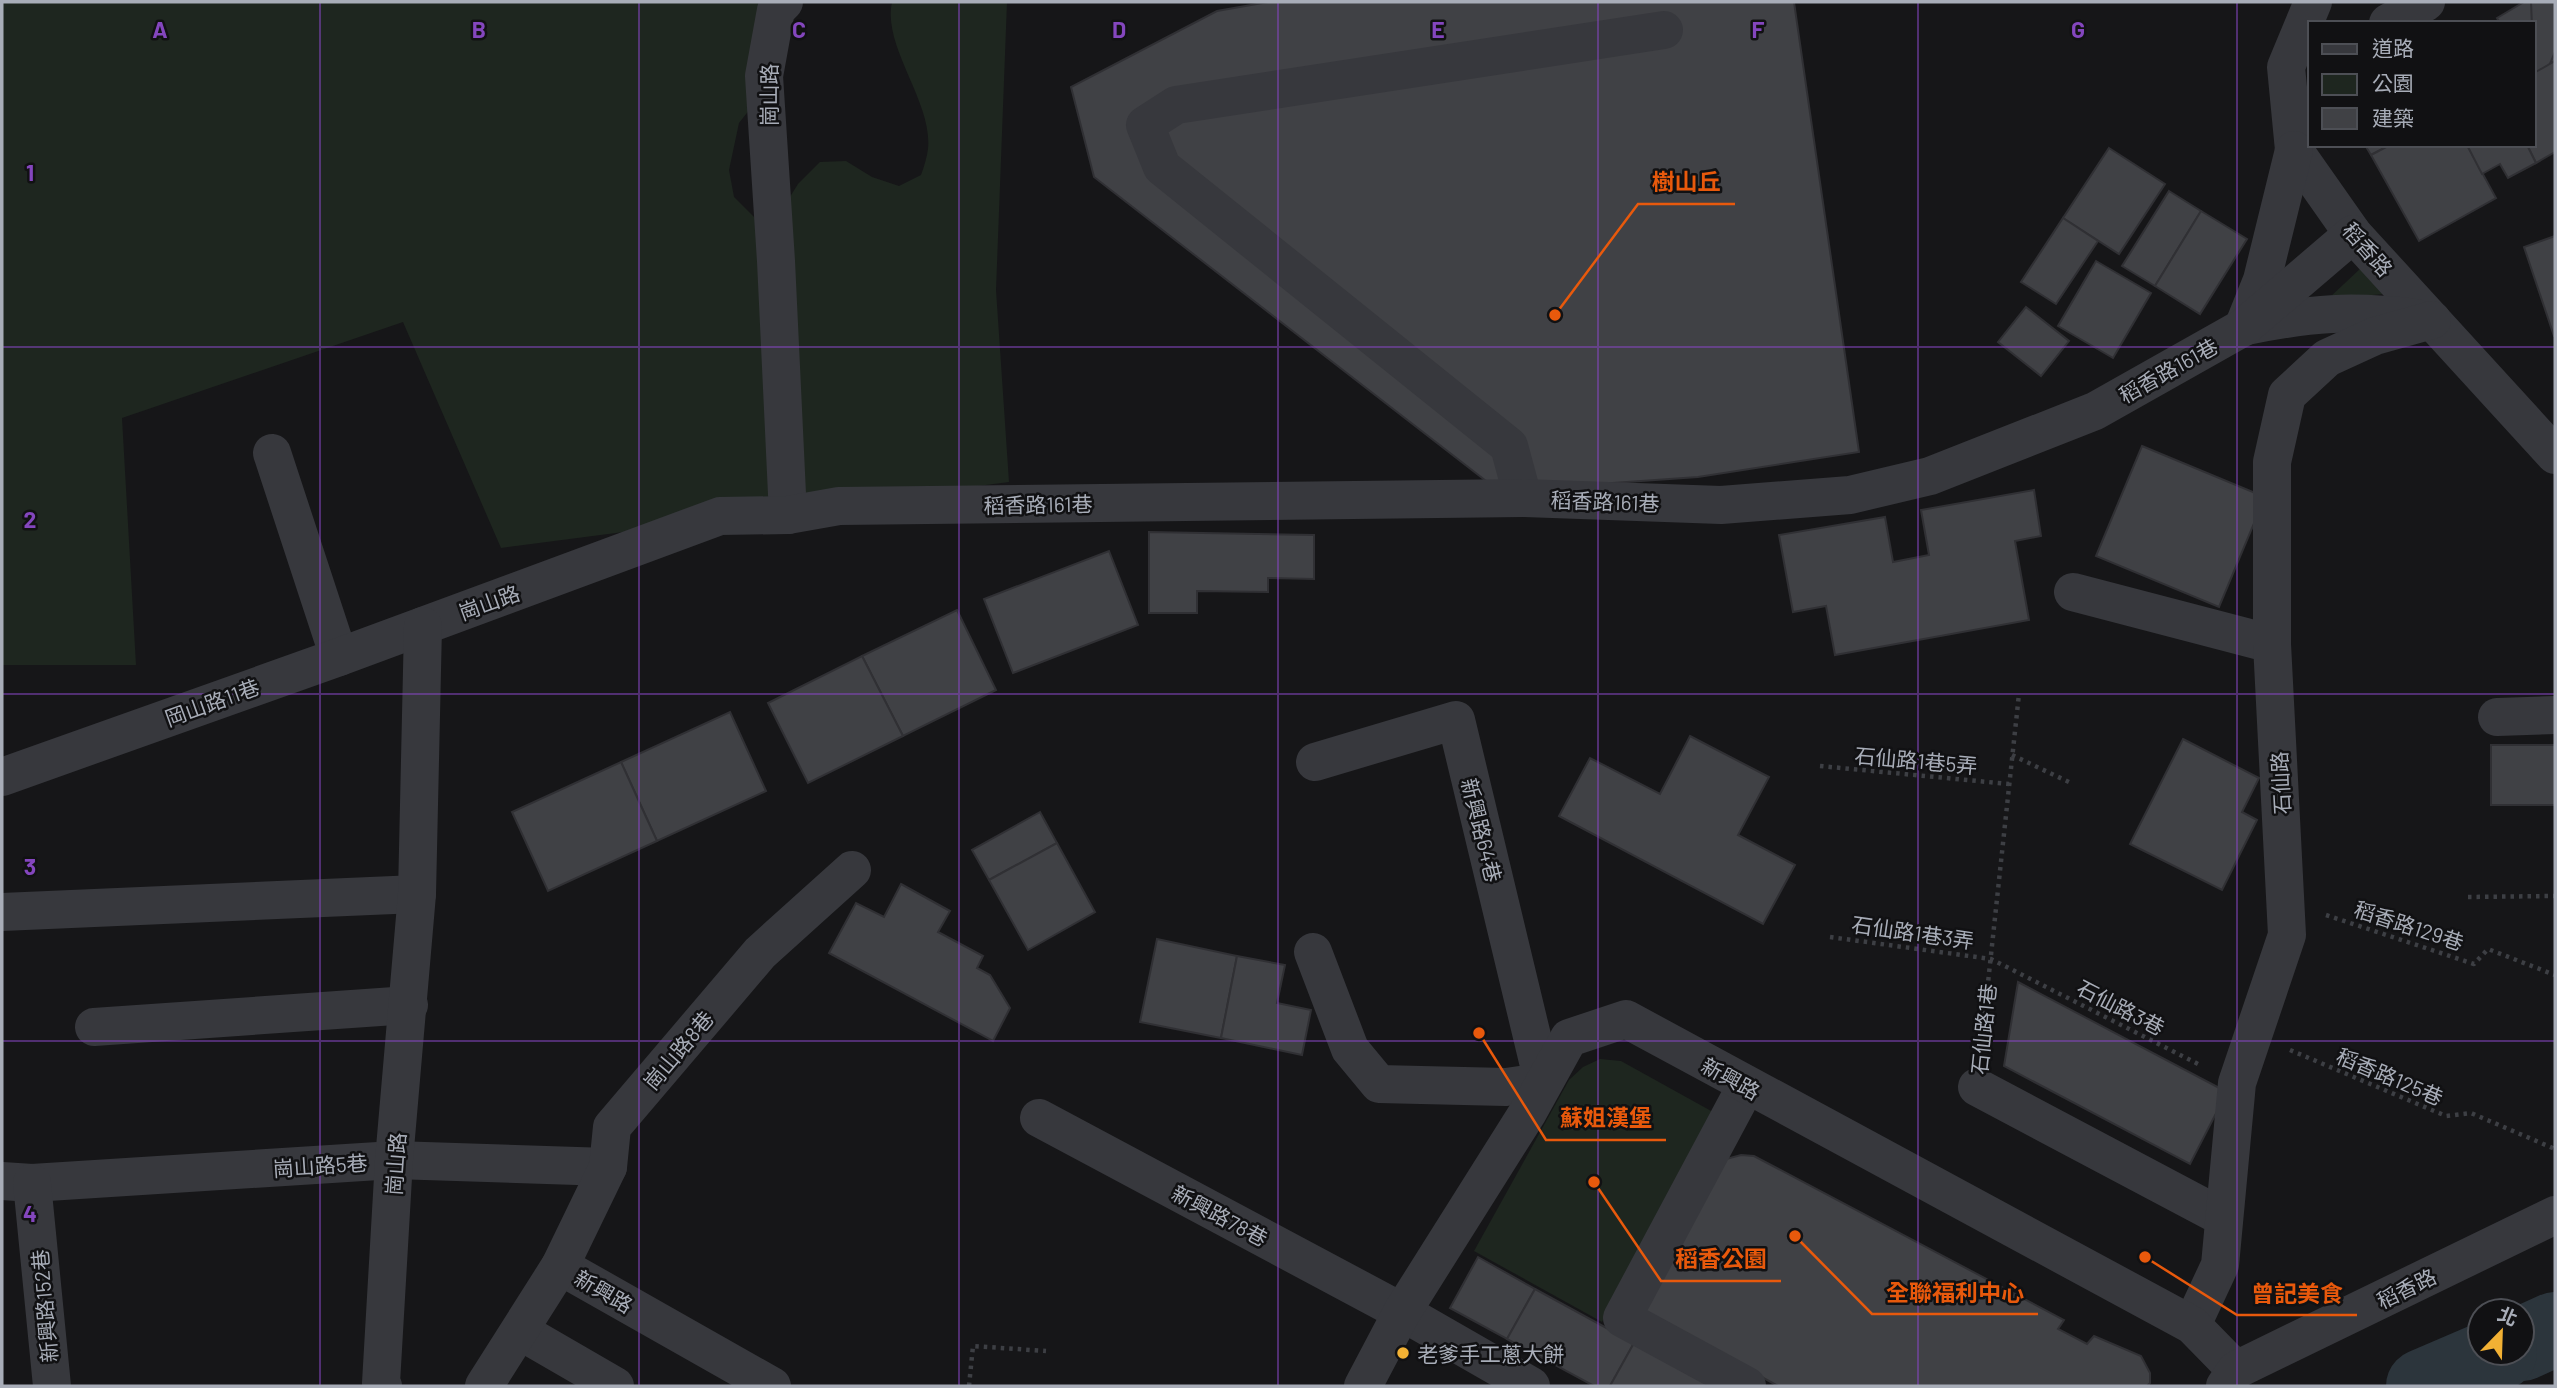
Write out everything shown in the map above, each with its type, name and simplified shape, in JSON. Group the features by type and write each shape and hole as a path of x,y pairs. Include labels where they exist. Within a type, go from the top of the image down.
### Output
{"street":[{"name":"崗山路","path":"383,1386 381,1383 394,1160 417,894 423,626 720,516 788,515 764,76 776,10 784,2"},
{"name":"稻香路","path":"2314,2 2286,67 2298,73 2294,150 2353,234 2555,455"},
{"path":"2392,21 2426,2"},
{"path":"1523,498 1509,446 1162,167 1144,125 1176,105 1664,30"},
{"path":"2244,327 2263,280 2294,150"},
{"name":"稻香路161巷","path":"788,515 839,506 1523,498 1721,505 1850,495 1930,476 2095,411 2244,327 2353,234"},
{"path":"2244,327 2325,312 2375,312 2432,320"},
{"name":"石仙路","path":"2192,1325 2220,1265 2237,1083 2287,935 2272,644 2272,462 2287,395 2327,358 2375,336 2432,320"},
{"path":"272,453 339,657"},
{"path":"2073,592 2272,644"},
{"name":"岡山路11巷","path":"2,777 423,626"},
{"path":"2497,717 2555,715"},
{"name":"新興路64巷","path":"1315,762 1455,720 1543,1083"},
{"name":"崗山路8巷","path":"560,1266 608,1167 612,1128 760,953 852,870"},
{"path":"2,912 417,894"},
{"path":"1313,952 1350,1049 1379,1084 1506,1087 1543,1083"},
{"path":"94,1027 409,1005"},
{"name":"新興路","path":"1363,1386 1402,1312 1569,1038 1626,1019 2192,1325 2230,1378"},
{"path":"1746,1086 1622,1318 1747,1386"},
{"name":"石仙路1巷","path":"1977,1087 2224,1218"},
{"name":"新興路78巷","path":"1039,1118 1402,1312 1531,1386"},
{"name":"崗山路5巷","path":"17,1182 394,1160 608,1167"},
{"name":"新興路152巷","path":"17,1182 52,1386"},
{"name":"稻香路","path":"2230,1378 2555,1215"},
{"name":"新興路","path":"484,1386 560,1266 772,1386"},
{"path":"520,1331 615,1386"}],"path":[{"name":"石仙路1巷","path":"1977,1087 2019,694"},
{"path":"2012,755 2073,784"},
{"name":"石仙路1巷5弄","path":"1820,766 2009,784"},
{"path":"2468,897 2555,896"},
{"name":"稻香路129巷","path":"2286,901 2474,964 2488,949 2555,975"},
{"name":"石仙路1巷3弄","path":"1830,937 1991,959"},
{"name":"石仙路3巷","path":"1991,959 2237,1083"},
{"name":"稻香路125巷","path":"2253,1035 2446,1116 2471,1113 2555,1149"},
{"path":"969,1386 973,1346 1046,1351"}],"green space":[{"path":"2,2 776,2 784,66 739,123 729,170 734,197 755,218 783,208 798,184 820,162 846,161 872,177 899,186 921,175 928,149 927,131 923,113 894,37 892,2 1007,2 996,290 1009,482 501,548 403,322 122,418 136,665 2,665"},
{"path":"2361,268 2384,294 2328,299"},
{"path":"1600,1059 1621,1061 1713,1112 1602,1322 1474,1251 1569,1080 1583,1067"}],"building":[{"path":"1268,2 1794,2 1859,452 1698,477 1499,491 1094,177 1071,87 1217,11"},
{"path":"2524,2 2555,2 2555,61 2536,72 2536,21 2499,21 2497,18"},
{"path":"2531,2 2555,2 2555,52 2536,97 2536,21 2532,21"},
{"path":"2555,61 2555,152 2536,163 2528,147 2536,147 2536,72"},
{"path":"2366,147 2386,147 2371,155"},
{"path":"2386,147 2468,147 2496,198 2419,241 2371,155"},
{"path":"2468,147 2528,147 2536,163 2508,178 2500,164 2482,174"},
{"path":"2109,148 2165,184 2119,254 2063,218"},
{"path":"2169,191 2201,211 2155,286 2122,266"},
{"path":"2201,211 2247,239 2200,314 2155,286"},
{"path":"2063,218 2098,241 2056,304 2021,282"},
{"path":"2555,236 2555,336 2554,336 2524,247"},
{"path":"2096,261 2151,293 2113,358 2058,326"},
{"path":"2026,307 2069,341 2041,376 1998,342"},
{"path":"2142,446 2265,497 2219,607 2096,556"},
{"path":"2034,490 2041,536 2015,541 2029,620 1835,655 1826,606 1793,612 1779,535 1885,517 1893,562 1929,555 1921,510"},
{"path":"1149,532 1314,535 1314,579 1268,578 1268,592 1197,591 1197,613 1149,613"},
{"path":"1109,551 1138,625 1013,673 984,599"},
{"path":"957,610 996,690 903,736 862,656"},
{"path":"862,656 903,736 808,783 768,703"},
{"path":"730,712 766,791 657,841 621,762"},
{"path":"1690,736 1769,777 1738,835 1795,865 1763,924 1559,816 1590,758 1660,794"},
{"path":"2183,739 2259,778 2242,812 2257,820 2222,890 2130,844"},
{"path":"2491,745 2555,745 2555,805 2491,805"},
{"path":"621,762 657,841 548,891 512,812"},
{"path":"1040,812 1057,843 989,880 972,850"},
{"path":"1057,843 1095,912 1028,950 989,880"},
{"path":"901,884 950,911 938,932 983,956 977,968 990,975 1010,1008 993,1041 829,953 856,903 884,917"},
{"path":"1157,939 1237,956 1221,1038 1140,1022"},
{"path":"1237,956 1285,965 1277,1003 1311,1010 1302,1055 1221,1038"},
{"path":"2018,982 2227,1092 2190,1164 2004,1066"},
{"path":"1741,1155 1754,1156 2064,1320 2058,1329 2087,1344 2094,1336 2141,1356 2150,1373 2150,1383 2147,1386 1778,1386 1643,1312 1726,1159"},
{"path":"1478,1257 1535,1289 1507,1339 1450,1308"},
{"path":"1535,1289 1634,1343 1610,1386 1594,1386 1507,1339"},
{"path":"1634,1343 1713,1386 1610,1386"}],"waterway":[{"path":"2536,1338 2555,1329"},
{"path":"2423,1386 2467,1367"}],"place":[{"name":"樹山丘","path":"1555,315"},
{"name":"蘇姐漢堡","path":"1479,1033"},
{"name":"稻香公園","path":"1594,1182"},
{"name":"全聯福利中心","path":"1795,1236"},
{"name":"曾記美食","path":"2145,1257"},
{"name":"老爹手工蔥大餅","path":"1403,1353"}]}
